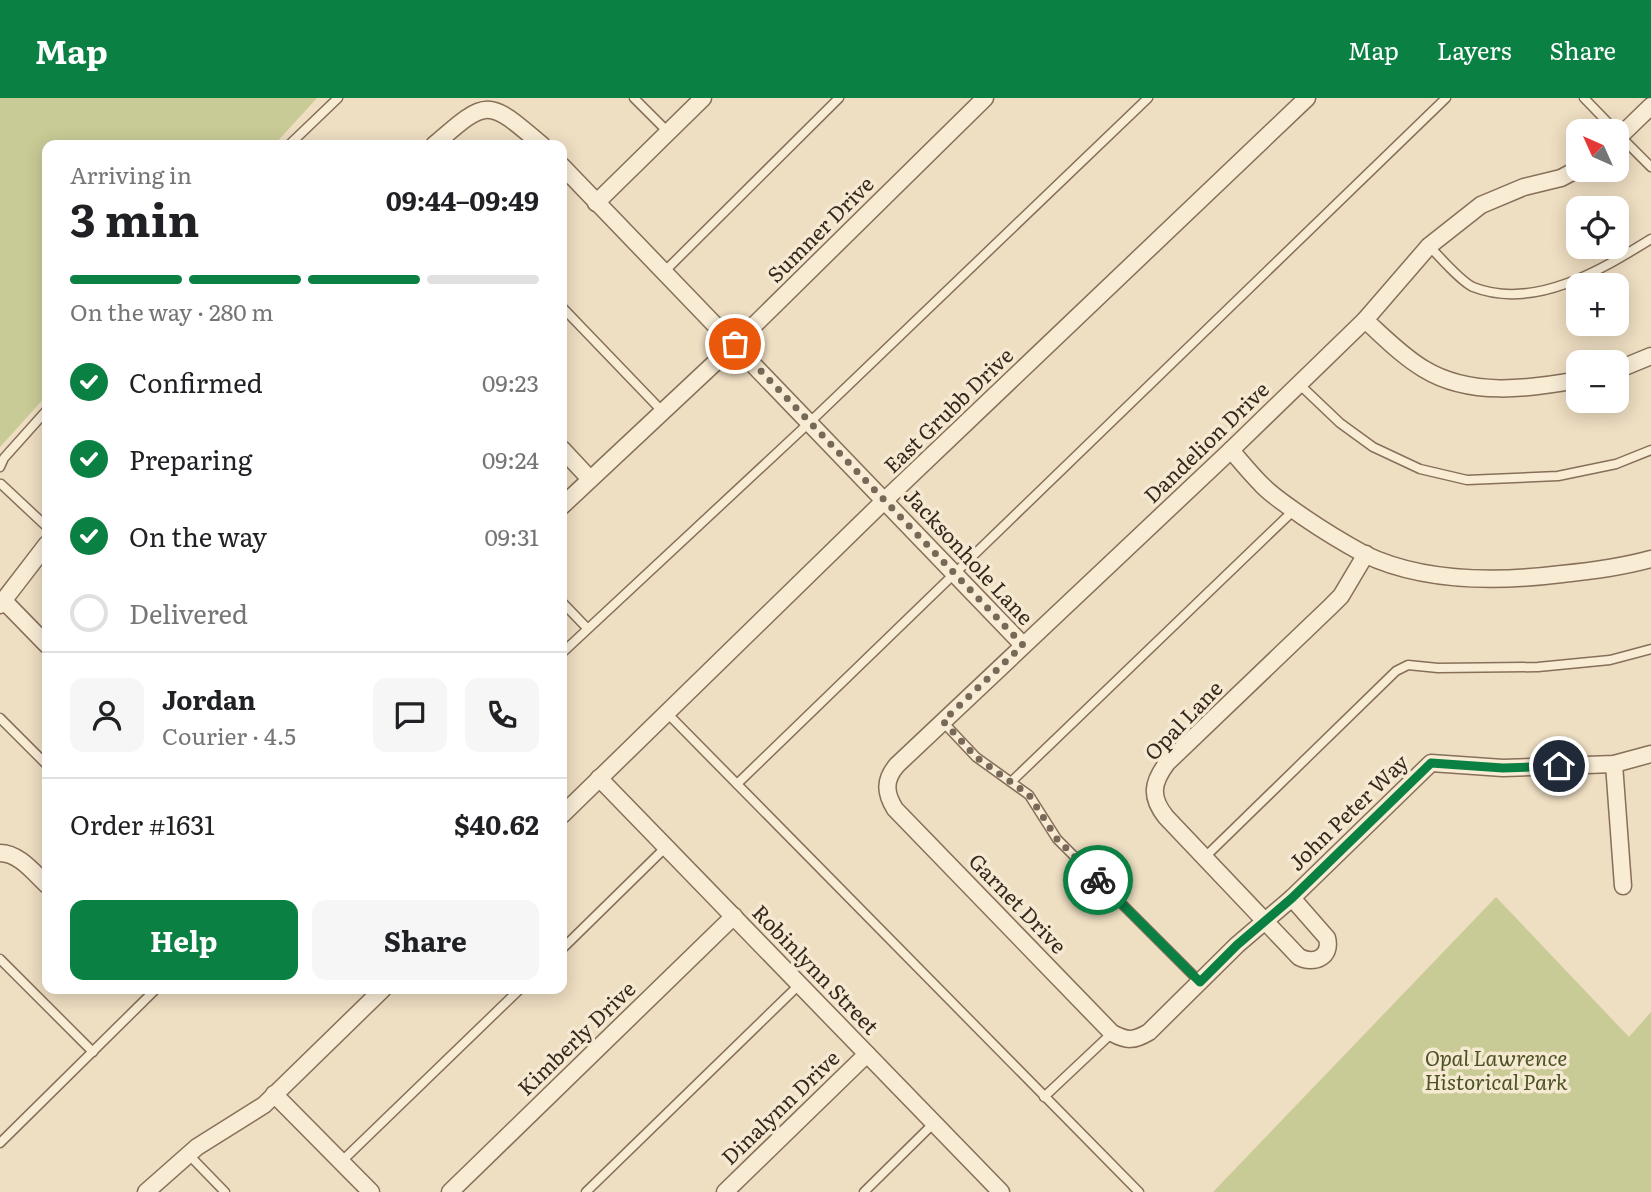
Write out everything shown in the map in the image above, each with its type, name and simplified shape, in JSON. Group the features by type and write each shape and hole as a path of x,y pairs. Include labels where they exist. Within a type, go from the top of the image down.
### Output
{"street":[{"path":"596,203 703,98"},
{"name":"Sumner Drive","path":"567,501 735,344 985,98"},
{"name":"East Grubb Drive","path":"567,810 886,500 1307,98"},
{"path":"438,140 470,111 480,104 490,103 503,107 537,140"},
{"path":"1629,125 1651,106"},
{"name":"Jacksonhole Lane","path":"567,171 1023,645"},
{"name":"Dandelion Drive","path":"886,785 897,765 1366,320 1429,246 1481,205 1512,191 1566,175"},
{"path":"1366,320 1408,358 1446,380 1469,386 1517,388 1566,382"},
{"path":"1629,365 1651,356"},
{"path":"1231,450 1264,488 1294,510 1366,554 1426,572 1480,580 1524,579 1607,569 1651,559"},
{"path":"567,454 590,479"},
{"path":"42,551 2,603 42,640"},
{"name":"Opal Lane","path":"1292,898 1327,938 1328,948 1321,957 1309,962 1299,957 1264,922 1166,817 1155,802 1155,788 1160,772 1167,763 1341,596 1366,554"},
{"name":"John Peter Way","path":"1132,1041 1149,1031 1237,945 1292,898 1431,763 1503,768 1614,764 1651,754"},
{"path":"1614,764 1623,886"},
{"name":"Robinlynn Street","path":"599,778 1001,1192"},
{"name":"Garnet Drive","path":"886,785 895,809 1112,1032 1132,1041"},
{"path":"0,853 10,854 18,859 42,881"},
{"name":"Kimberly Drive","path":"450,1192 733,916"},
{"path":"146,1192 188,1154 250,1115 378,994"},
{"name":"Dinalynn Drive","path":"725,1192 867,1054"},
{"path":"274,1094 371,1192"}],"lane":[{"path":"294,140 338,98"},
{"path":"634,98 668,132"},
{"path":"664,272 839,98"},
{"path":"567,648 810,422 1147,98"},
{"path":"737,783 1446,98"},
{"path":"1584,98 1603,119"},
{"path":"1629,146 1651,167"},
{"path":"1429,246 1471,286 1511,294 1565,286 1620,259 1651,239"},
{"path":"567,312 662,411"},
{"path":"1299,384 1340,423 1373,447 1420,469 1467,480 1558,475 1616,464 1651,450"},
{"path":"0,467 4,458 42,416"},
{"path":"0,484 42,522"},
{"path":"1011,782 1294,510"},
{"path":"567,608 587,628"},
{"path":"1204,858 1396,671 1408,665 1438,668 1538,667 1610,660 1651,649"},
{"path":"667,713 1139,1192"},
{"path":"1,720 42,760"},
{"path":"943,721 976,757 1029,795 1057,839 1200,982"},
{"path":"567,943 666,847"},
{"path":"0,959 93,1052"},
{"path":"586,1192 800,984"},
{"path":"0,1143 151,994"},
{"path":"341,1162 515,994"},
{"path":"1044,1097 1112,1032"},
{"path":"864,1192 934,1123"},
{"path":"188,1154 225,1192"}],"green space":[{"path":"0,98 317,98 279,140 42,140 42,401 0,447"},
{"name":"Opal Lawrence Historical Park","path":"1496,897 1629,1037 1651,1012 1651,1192 1213,1192"}],"way so far":[{"path":"735,344 1023,645 943,721 976,757 1029,795 1057,839 1098,880"}],"route":[{"path":"1098,880 1200,982 1237,945 1292,898 1431,763 1503,768 1559,766"}]}
